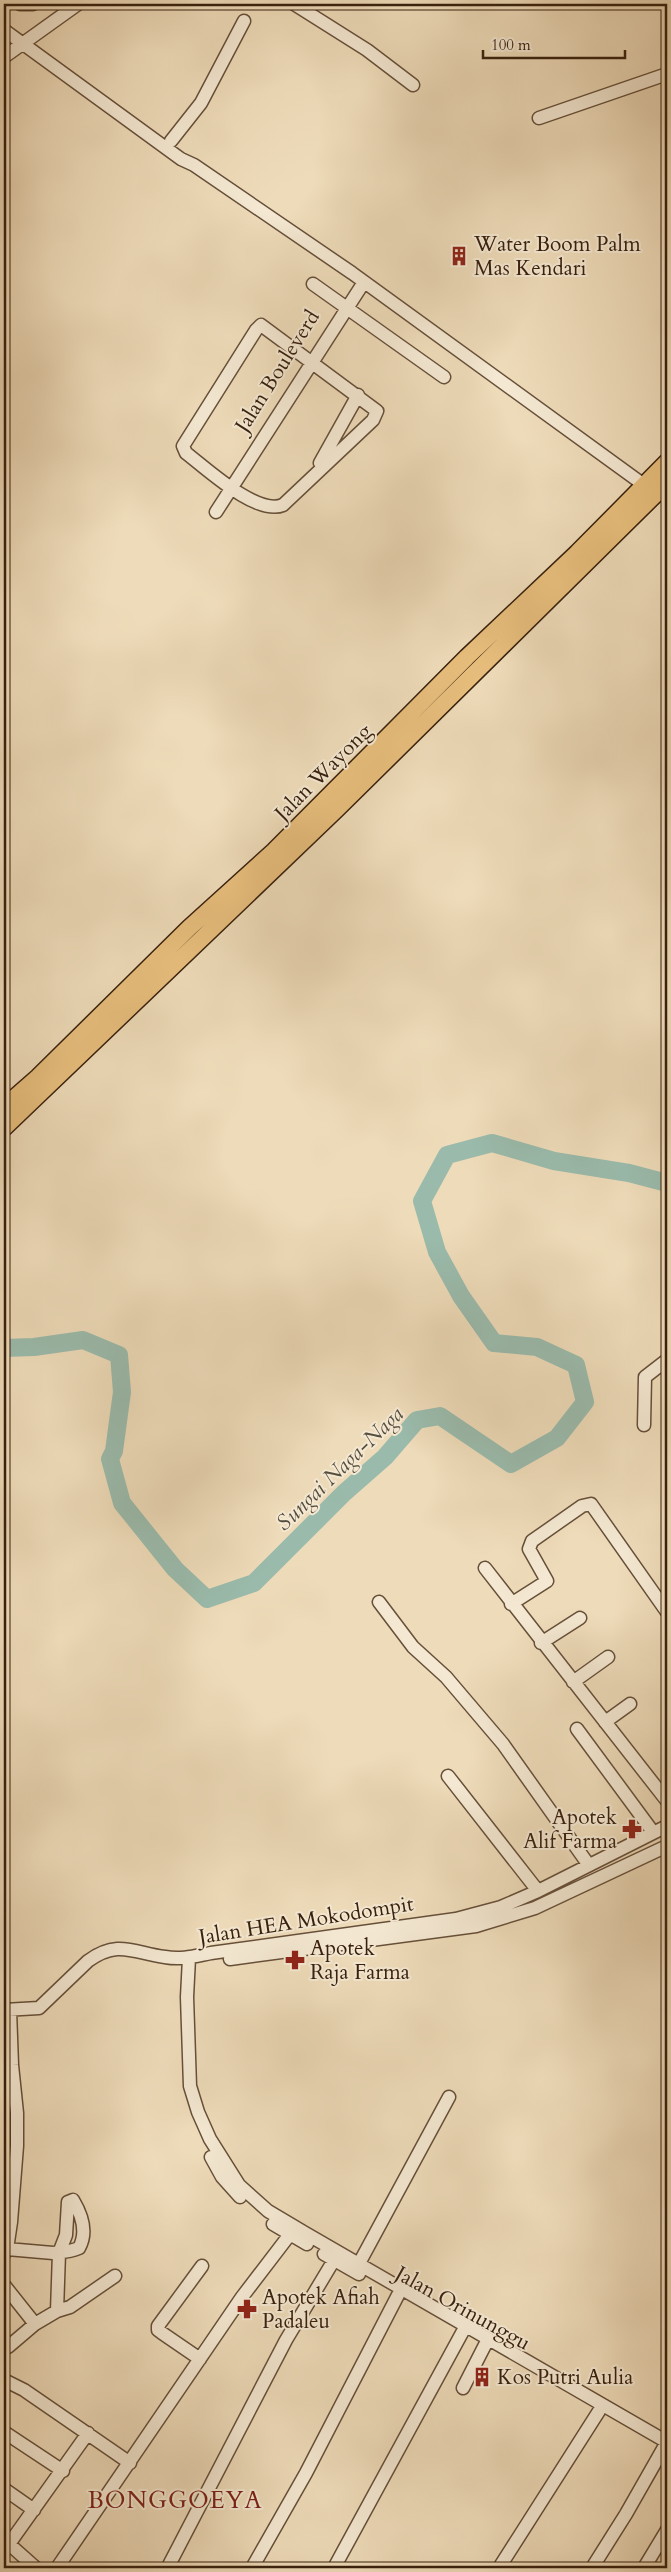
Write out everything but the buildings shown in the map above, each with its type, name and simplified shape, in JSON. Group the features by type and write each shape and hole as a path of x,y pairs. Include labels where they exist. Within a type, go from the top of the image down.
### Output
{"main road":[{"name":"Jalan Wayong","path":"4,1107 38,1077 189,928 274,851 467,657 667,462"},
{"name":"Jalan Wayong","path":"4,1128 337,809 667,483"}],"street":[{"path":"20,4 33,4"},
{"path":"4,57 78,4"},
{"path":"294,4 367,50 413,85"},
{"path":"4,20 26,41 180,159 194,164 361,280 644,485"},
{"path":"171,141 202,103 244,21"},
{"path":"4,30 26,41 171,141 185,152 194,164"},
{"path":"539,118 667,74"},
{"name":"Jalan Bouleverd","path":"216,512 230,486 361,280"},
{"path":"313,284 444,378"},
{"path":"264,326 311,359 377,411 376,416 315,472 284,505 269,508 258,504 186,453 183,446 259,327 264,326"},
{"path":"315,472 358,395"},
{"path":"644,1425 646,1377 667,1360"},
{"path":"511,1604 548,1581 528,1549 532,1541 582,1506 591,1504 667,1612"},
{"path":"484,1568 667,1801"},
{"path":"379,1602 413,1647 446,1677 503,1744 588,1864"},
{"path":"541,1643 580,1618"},
{"path":"573,1682 608,1657"},
{"path":"605,1722 630,1704"},
{"path":"577,1729 653,1832"},
{"path":"448,1776 538,1891"},
{"name":"Jalan HEA Mokodompit","path":"189,1958 221,1951 456,1918 501,1907 538,1891 588,1864 667,1826"},
{"name":"Jalan HEA Mokodompit","path":"189,1958 198,1963 209,1962 476,1926 535,1908 667,1846"},
{"path":"57,2311 59,2253 6,2252 18,2130 7,2010 39,2008 78,1970 106,1950 123,1948 163,1957 189,1958"},
{"name":"Jalan Orinunggu","path":"189,1958 187,1997 190,2086 198,2112 210,2140 239,2185 293,2231 334,2260 357,2268 398,2296 486,2344 506,2352 599,2411 666,2447"},
{"path":"357,2268 448,2097"},
{"path":"57,2568 200,2359 293,2231"},
{"name":"Jalan Orinunggu","path":"293,2231 506,2352 666,2447"},
{"path":"168,2567 286,2340 334,2260"},
{"path":"200,2359 158,2330 158,2326 202,2266"},
{"path":"8,2347 35,2324 57,2311 70,2307 115,2276"},
{"path":"5,2290 35,2324"},
{"path":"252,2568 306,2473 398,2296"},
{"path":"334,2568 463,2331"},
{"path":"463,2388 486,2344"},
{"path":"4,2380 24,2390 130,2463"},
{"path":"499,2568 599,2411"},
{"path":"4,2432 63,2471"},
{"path":"36,2568 6,2543 34,2510 88,2433"},
{"path":"592,2568 666,2447"},
{"path":"4,2489 34,2510"},
{"path":"645,2568 667,2530"}],"waterway":[{"name":"Sungai Naga-Naga","path":"4,1348 34,1347 83,1340 119,1355 122,1392 114,1451 110,1459 122,1503 175,1569 207,1599 254,1583 344,1493 385,1457 417,1420 440,1416 511,1464 557,1438 585,1402 576,1365 537,1347 494,1343 461,1296 437,1252 422,1201 447,1155 492,1143 554,1161 629,1173 667,1183"}],"place":[{"name":"Water Boom Palm Mas Kendari","path":"459,256"},
{"name":"Apotek Alif Farma","path":"632,1829"},
{"name":"Apotek Raja Farma","path":"295,1960"},
{"name":"Apotek Afiah Padaleu","path":"247,2309"},
{"name":"Kos Putri Aulia","path":"482,2377"}],"district":[{"name":"BONGGOEYA","path":"175,2500"}]}
